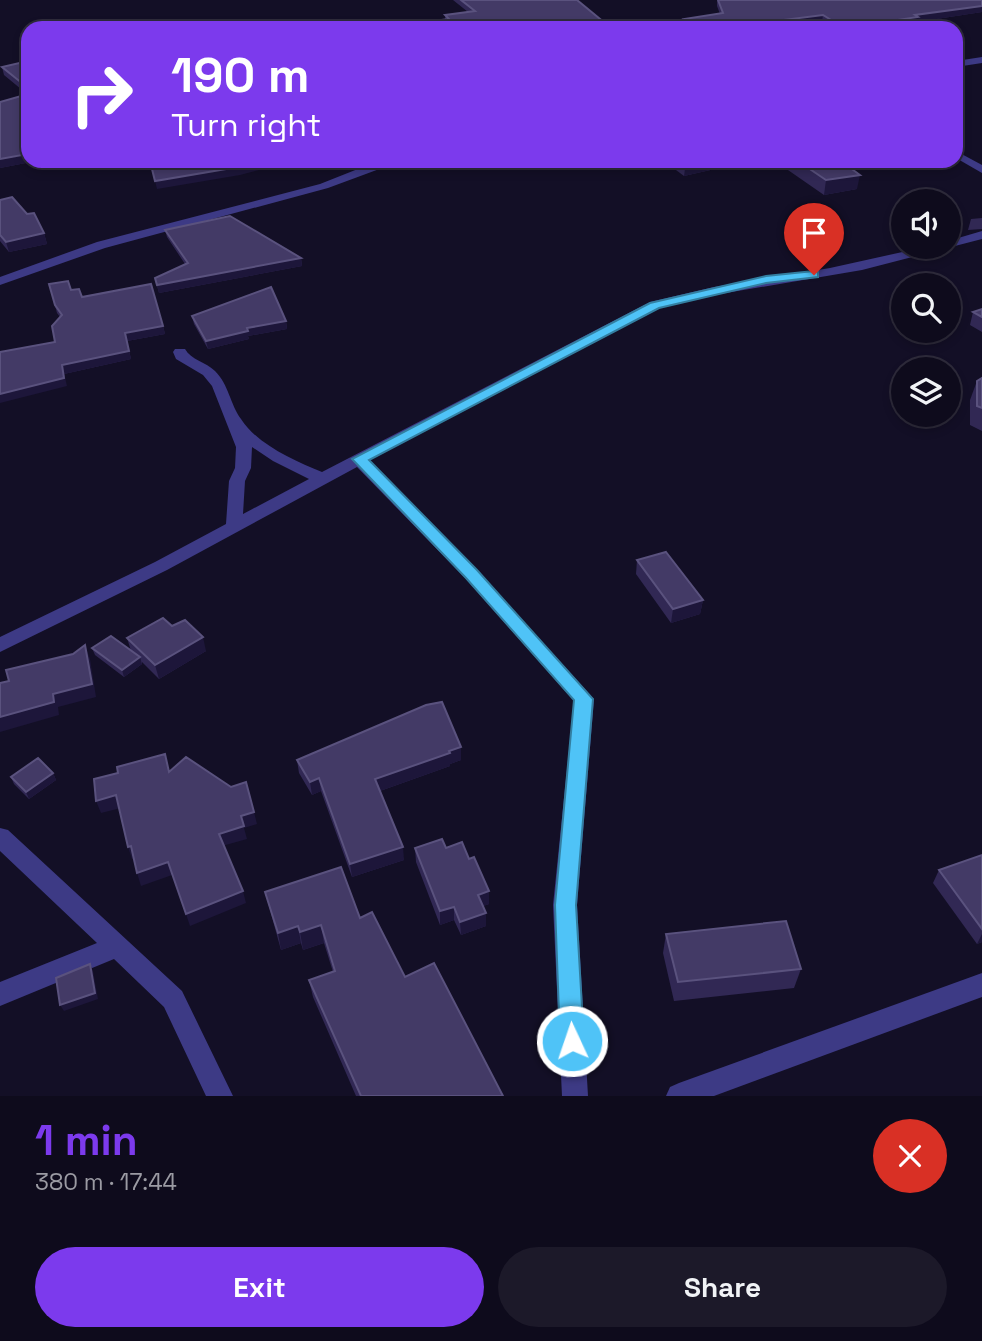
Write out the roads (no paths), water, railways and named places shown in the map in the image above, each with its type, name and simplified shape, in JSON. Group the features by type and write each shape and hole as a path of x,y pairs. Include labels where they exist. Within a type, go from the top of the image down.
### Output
{"street":[{"path":"963,63 982,60"},
{"path":"963,158 982,170"},
{"path":"0,281 100,245 324,186 370,168"},
{"path":"961,241 982,235"},
{"path":"0,645 234,528 359,459 655,305 766,280 814,275 891,258"},
{"path":"180,352 181,356 208,372 219,385 244,447 243,468 237,481 234,528"},
{"path":"232,418 256,443 295,468 324,480"},
{"path":"359,459 471,574 584,699 565,905 575,1096"},
{"path":"0,836 173,999 220,1096"},
{"path":"0,994 118,946"},
{"path":"679,1096 982,985"}]}
